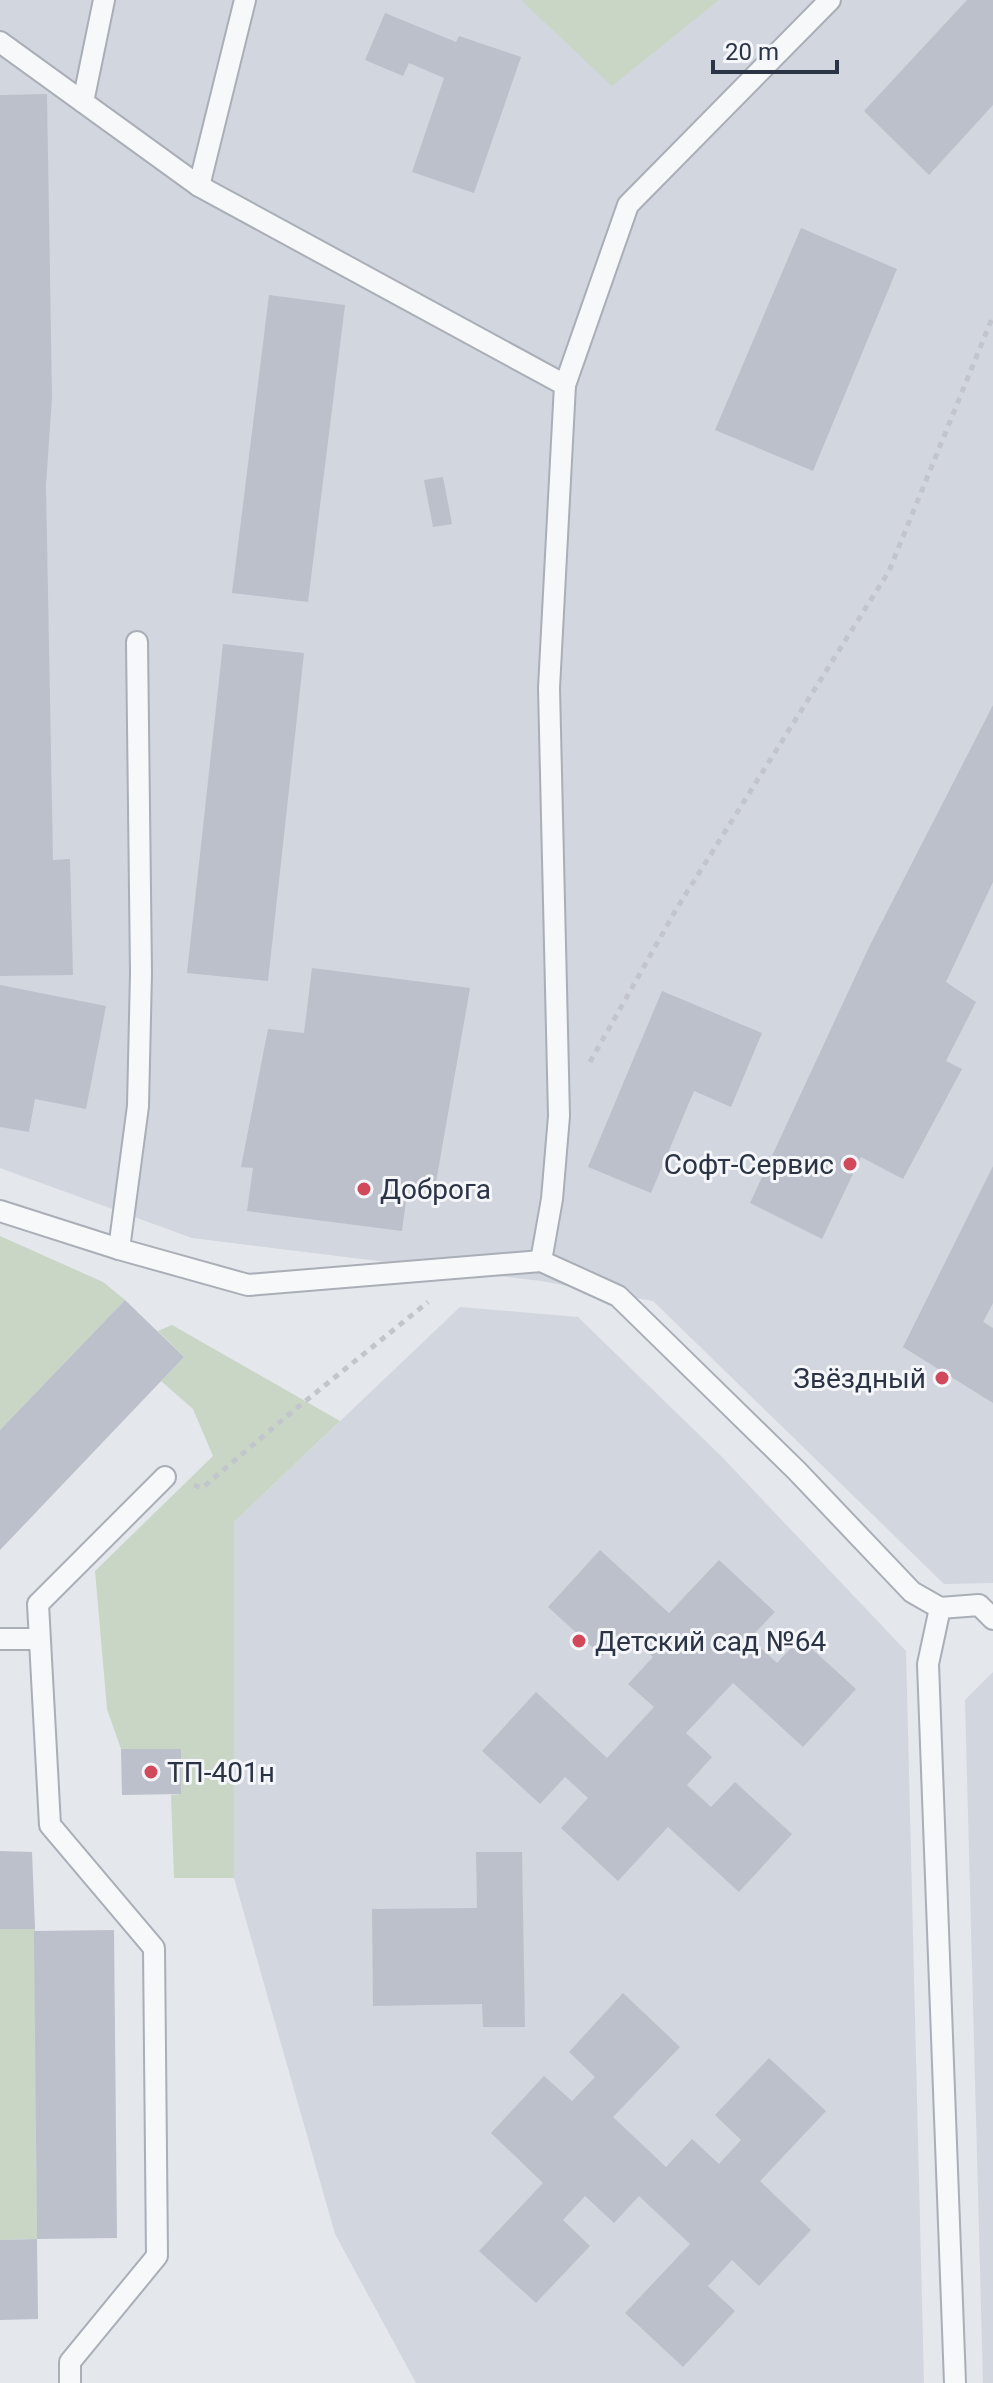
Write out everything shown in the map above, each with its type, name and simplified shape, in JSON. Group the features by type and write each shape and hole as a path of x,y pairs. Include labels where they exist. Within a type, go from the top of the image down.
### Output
{"lane":[{"path":"83,102 104,0"},
{"path":"199,186 245,0"},
{"path":"541,1261 552,1199 559,1116 549,688 565,385 628,205 830,0"},
{"path":"0,42 199,186 565,385"},
{"path":"119,1249 138,1106 141,958 137,642"},
{"path":"0,1211 248,1285 541,1261 618,1296 797,1471 912,1592 940,1608 979,1605 993,1619"},
{"path":"70,2383 70,2362 157,2256 154,1948 50,1825 38,1604 165,1477"},
{"path":"940,1608 928,1664 955,2383"},
{"path":"0,1639 39,1639"}],"path":[{"path":"559,1116 677,908 889,571 993,316"},
{"path":"165,1477 202,1488 469,1267"}],"shaded area":[{"path":"0,0 993,0 993,1583 944,1584 653,1301 541,1281 192,1238 0,1168"},
{"path":"460,1307 578,1317 721,1456 906,1651 924,2383 416,2383 335,2234 234,1878 234,1522"},
{"path":"993,1672 993,2383 983,2383 965,1700"}],"green space":[{"path":"521,0 719,0 612,86"},
{"path":"0,1236 103,1282 125,1300 0,1430"},
{"path":"172,1325 340,1421 234,1522 234,1878 174,1878 171,1795 181,1794 181,1749 121,1749 107,1709 95,1571 213,1456 193,1409 161,1381 184,1357 158,1331"},
{"path":"0,1929 35,1929 37,2239 0,2240"}],"building":[{"path":"967,0 993,0 993,105 929,175 864,111"},
{"path":"385,13 456,42 459,36 521,57 474,193 412,172 444,78 409,63 403,76 365,60"},
{"path":"47,94 52,397 46,485 53,860 70,859 73,975 0,976 0,95"},
{"path":"801,228 897,269 813,471 715,430"},
{"path":"269,295 345,305 308,602 232,593"},
{"path":"443,477 452,524 433,527 424,480"},
{"path":"223,644 304,653 268,981 187,973"},
{"path":"993,705 993,882 946,982 976,1002 946,1061 962,1069 903,1179 861,1157 822,1239 750,1203 870,945"},
{"path":"312,968 470,988 435,1188 408,1185 402,1231 247,1211 253,1168 241,1167 268,1029 304,1033"},
{"path":"0,985 106,1006 86,1109 35,1099 29,1132 0,1127"},
{"path":"662,991 762,1033 731,1107 694,1091 651,1193 588,1167"},
{"path":"993,1166 993,1303 983,1322 993,1328 993,1403 903,1347"},
{"path":"125,1300 184,1357 0,1550 0,1430"},
{"path":"600,1550 669,1613 719,1560 775,1612 750,1638 777,1663 800,1638 856,1689 803,1747 733,1683 686,1733 712,1757 687,1785 711,1807 735,1782 792,1834 739,1892 668,1827 618,1881 561,1828 588,1798 565,1777 540,1804 482,1751 536,1692 607,1758 654,1707 628,1684 653,1657 625,1632 602,1656 548,1607"},
{"name":"ТП-401н","path":"121,1749 181,1749 181,1794 122,1795"},
{"path":"0,1851 32,1852 35,1929 0,1929"},
{"path":"476,1852 522,1852 525,2027 483,2027 482,2004 373,2006 372,1909 477,1908"},
{"path":"114,1930 117,2238 37,2239 34,1931"},
{"path":"623,1993 680,2047 613,2117 666,2167 692,2139 719,2164 741,2140 715,2115 769,2058 826,2111 760,2181 811,2230 759,2286 732,2260 708,2286 735,2311 683,2367 625,2313 690,2244 639,2196 614,2223 585,2196 563,2220 590,2246 536,2303 479,2251 543,2183 491,2133 544,2076 572,2101 595,2077 569,2052"},
{"path":"37,2239 38,2319 0,2320 0,2240"}],"place":[{"name":"Софт-Сервис","path":"850,1164"},
{"name":"Доброга","path":"364,1189"},
{"name":"Звёздный","path":"942,1378"},
{"name":"Детский сад №64","path":"579,1641"},
{"name":"ТП-401н","path":"151,1772"}]}
